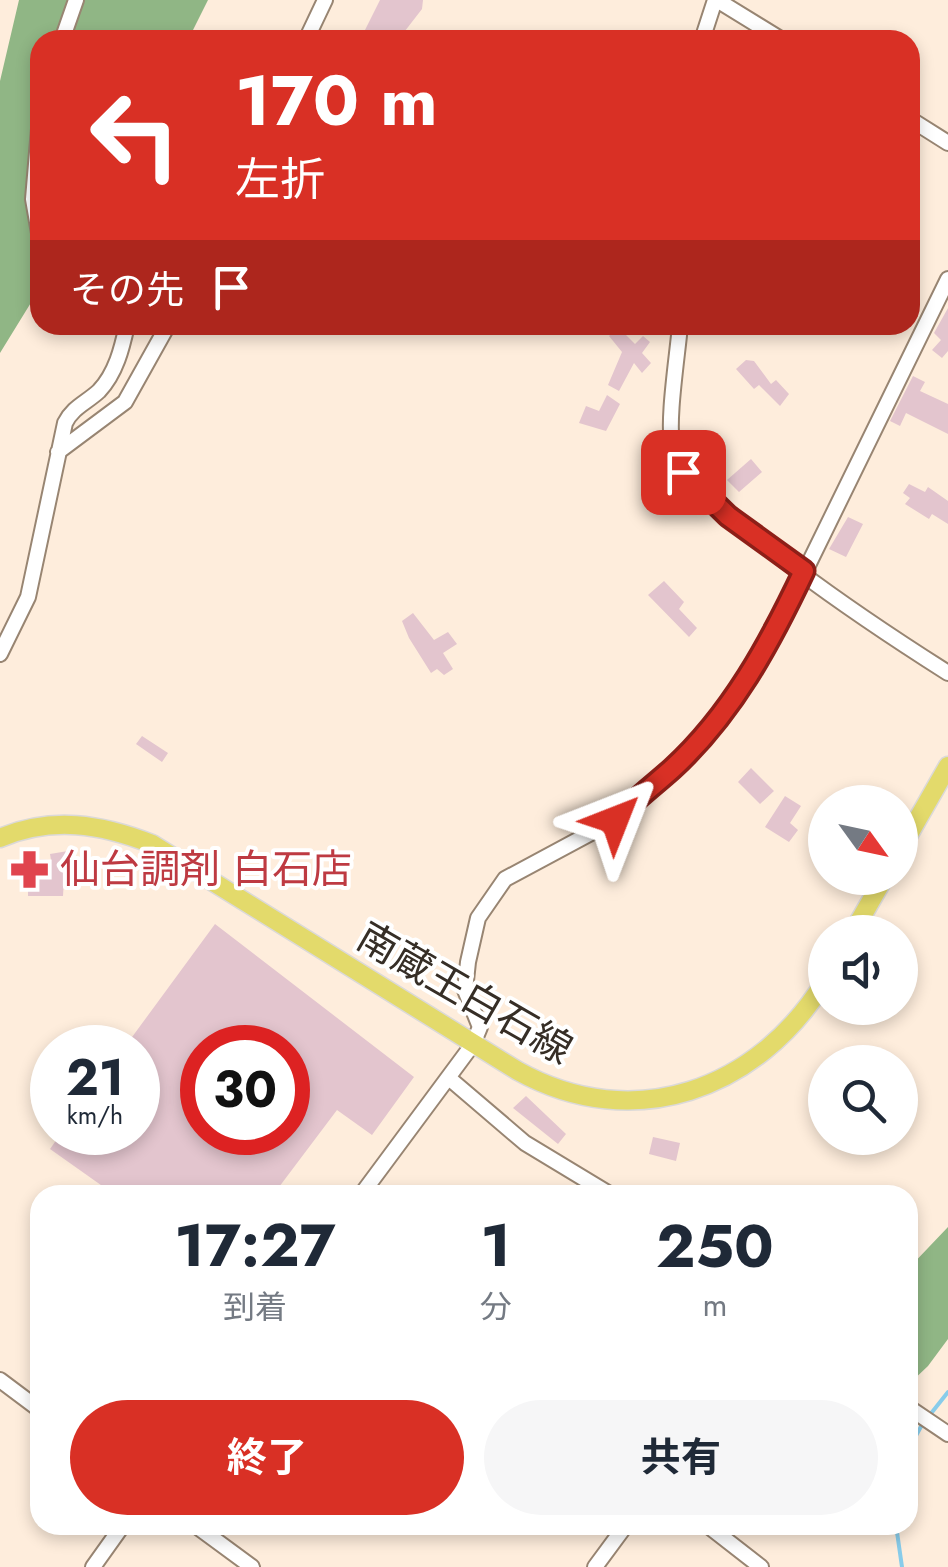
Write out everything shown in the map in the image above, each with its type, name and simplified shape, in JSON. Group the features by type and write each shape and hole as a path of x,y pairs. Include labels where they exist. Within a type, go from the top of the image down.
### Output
{"main road":[{"path":"918,818 948,766"},
{"name":"南蔵王白石線","path":"0,838 30,828 71,824 108,828 152,844 474,1044 566,1094 628,1100 674,1095 728,1077 760,1056 793,1026 808,1005"}],"street":[{"path":"66,30 76,0"},
{"path":"311,30 325,0"},
{"path":"706,30 716,0 766,30"},
{"path":"920,125 948,143"},
{"path":"369,1185 474,1044 480,1027 465,990 478,918 505,879 615,820 672,768 740,691 770,643 948,279"},
{"path":"0,654 28,597 67,418 112,373 123,335"},
{"path":"58,452 125,402 162,335"},
{"path":"679,335 671,442 683,472 728,516 804,571 844,608 948,673"},
{"path":"450,1079 524,1143 594,1185"},
{"path":"0,1380 30,1402"},
{"path":"918,1414 948,1434"},
{"path":"93,1567 117,1535"},
{"path":"209,1535 252,1567"},
{"path":"595,1567 619,1535"},
{"path":"720,1535 761,1567"}],"green space":[{"path":"19,0 208,0 193,30 30,30 30,304 0,353 0,81"},
{"path":"948,1227 948,1339 918,1376 918,1258"}],"building":[{"path":"380,0 423,0 422,9 406,30 365,30"},
{"path":"948,308 948,351 942,358 932,350 941,340 934,333"},
{"path":"626,335 635,344 643,336 650,342 642,353 651,363 642,373 634,363 619,391 608,385 622,352 609,336"},
{"path":"746,360 754,361 771,384 776,380 789,394 780,406 759,385 754,389 736,369"},
{"path":"913,376 925,382 920,391 948,404 948,434 906,413 900,426 890,421"},
{"path":"607,395 620,404 606,431 579,423 586,406 599,411"},
{"path":"751,459 762,472 739,492 727,480"},
{"path":"909,484 925,492 928,487 948,501 948,524 932,514 929,519 905,504 910,498 903,493"},
{"path":"848,517 863,524 846,557 829,549"},
{"path":"664,581 684,602 679,609 697,628 689,637 648,595"},
{"path":"413,613 434,640 448,632 457,644 443,653 453,669 444,675 437,669 431,673 409,638 402,621"},
{"path":"142,736 168,753 162,762 136,744"},
{"path":"751,768 774,791 760,804 738,782"},
{"path":"785,796 801,806 790,823 798,830 789,842 765,827"},
{"path":"74,850 74,876 64,878 63,896 28,896 28,883 23,883 25,859 51,860 50,854"},
{"path":"215,924 414,1077 372,1135 337,1110 310,1146 310,1025 180,1025 180,1155 303,1155 281,1185 101,1185 58,1155 160,1155 160,1025 141,1025"},
{"path":"526,1096 566,1134 558,1144 513,1108"},
{"path":"653,1137 680,1143 676,1161 649,1154"}],"waterway":[{"path":"929,1416 948,1392"},
{"path":"918,1432 923,1423"},
{"path":"897,1535 902,1567"}],"place":[{"name":"仙台調剤 白石店","path":"30,869"}],"route":[{"path":"615,820 672,768 740,691 770,643 804,571 728,516 683,472"}]}
